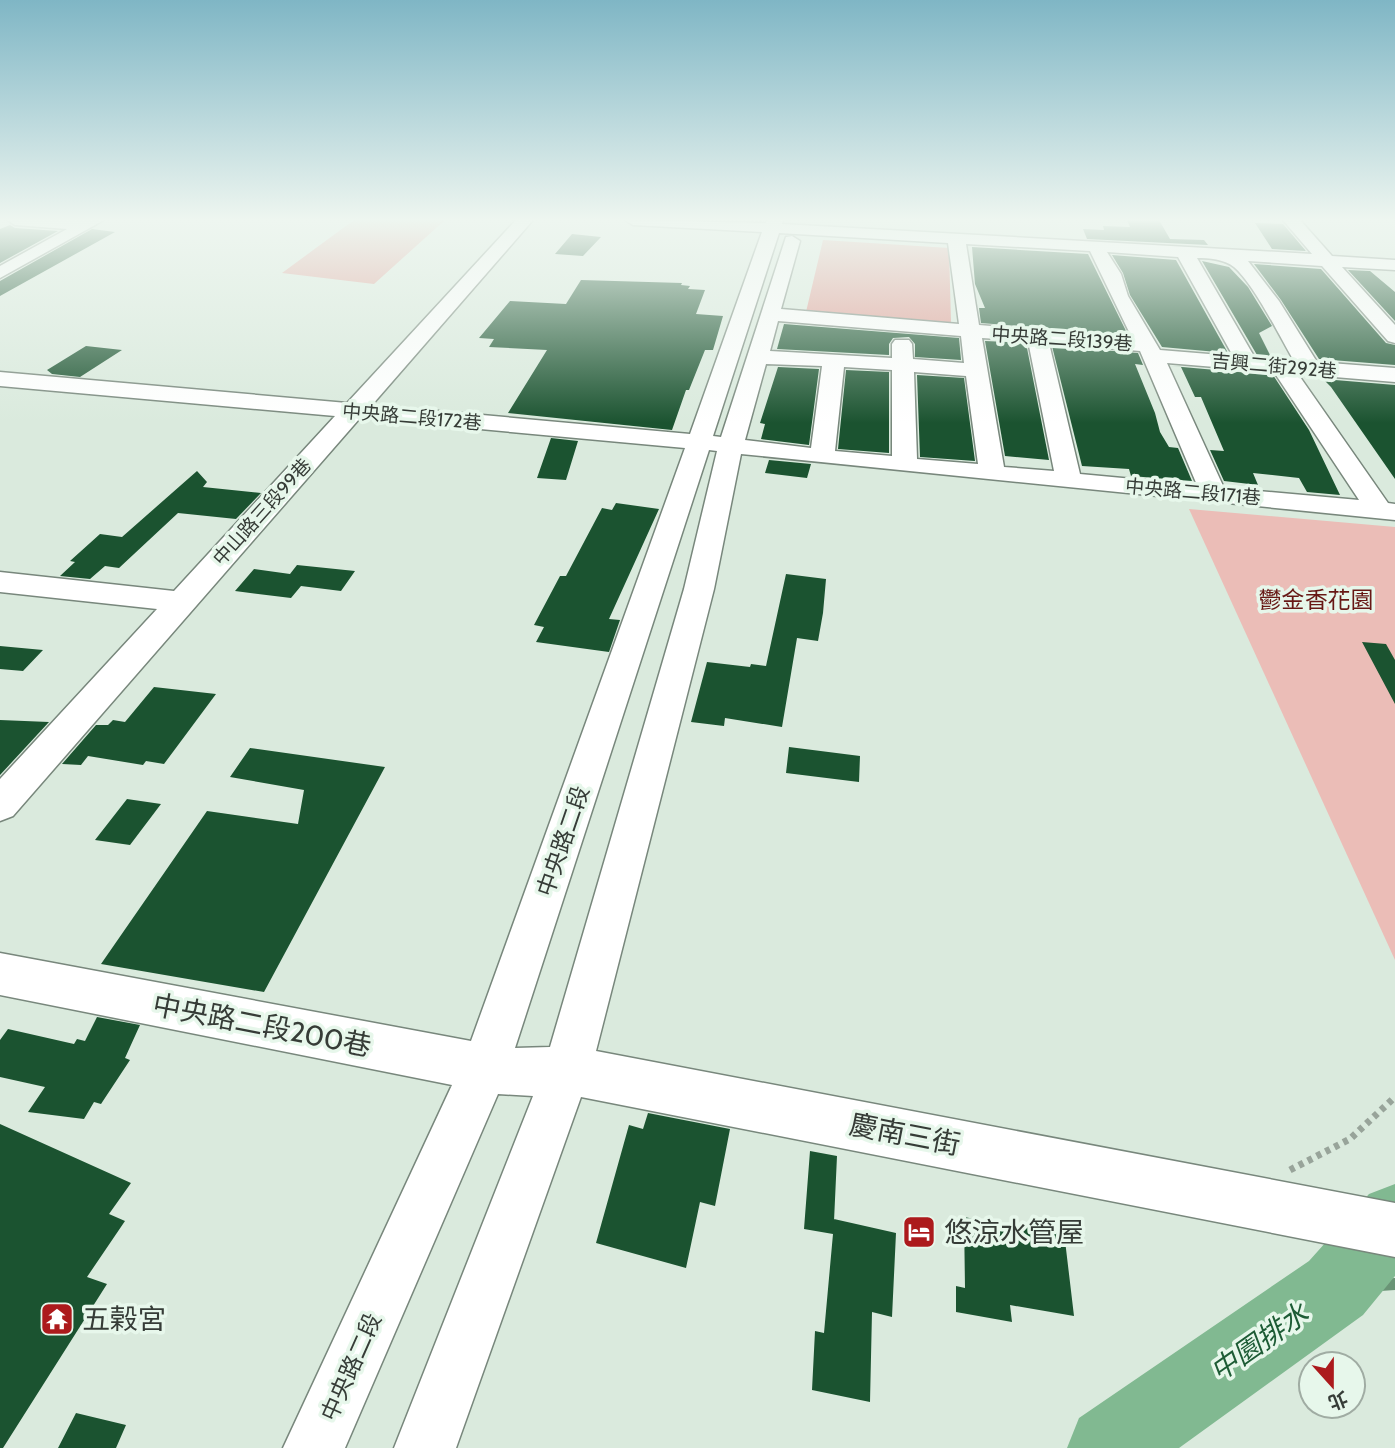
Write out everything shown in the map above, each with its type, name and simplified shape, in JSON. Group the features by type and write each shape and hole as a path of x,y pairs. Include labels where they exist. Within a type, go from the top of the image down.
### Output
{"street":[{"name":"中山路三段99巷","path":"0,805 464,288"},
{"name":"中央路二段","path":"425,1448 525,1070 700,442 761,288"},
{"name":"中央路二段","path":"314,1448 525,1070 699,589 731,445 778,288"},
{"path":"963,288 992,474"},
{"path":"1116,288 1149,351 1214,494"},
{"path":"1206,288 1247,363"},
{"path":"1258,288 1310,369"},
{"path":"1351,288 1395,337"},
{"name":"中央路二段139巷","path":"770,314 1037,337 1149,351"},
{"path":"822,457 833,360 834,321"},
{"path":"901,326 905,463"},
{"path":"1037,337 1068,479"},
{"name":"吉興二街292巷","path":"1149,351 1282,367 1395,375"},
{"path":"757,357 978,370"},
{"path":"1282,367 1387,511"},
{"name":"中央路二段172巷","path":"0,379 700,442 822,457"},
{"name":"中央路二段171巷","path":"822,457 1387,511"},
{"path":"0,582 181,602"},
{"name":"中央路二段200巷","path":"0,974 525,1070"},
{"name":"慶南三街","path":"525,1070 1239,1198 1287,1191 1395,1230"}],"path":[{"path":"1287,1191 1350,1139 1395,1097"}],"green space":[{"name":"鬱金香花園","path":"1189,509 1395,527 1395,960"}],"shaded area":[{"path":"812,288 950,288 951,323 806,312"}],"building":[{"path":"0,288 15,288 0,296"},
{"path":"576,288 689,288 705,290 696,314 723,316 713,350 705,350 689,390 686,390 672,430 508,413 547,350 489,347 494,339 479,338 510,301 566,304"},
{"path":"976,288 1105,288 1128,335 981,323 979,308 985,308"},
{"path":"1128,288 1191,288 1228,353 1162,347"},
{"path":"1218,288 1248,288 1272,326 1259,333 1271,357 1257,355"},
{"path":"1272,288 1337,288 1386,343 1395,345 1395,365 1319,359"},
{"path":"1364,288 1390,288 1395,292 1395,321"},
{"path":"784,324 959,338 961,360 915,357 915,344 909,337 893,338 889,344 889,355 777,349"},
{"path":"985,341 1026,343 1049,460 1005,456"},
{"path":"86,346 122,350 80,377 52,374 47,370"},
{"path":"1052,346 1138,353 1143,365 1135,364 1160,432 1169,447 1178,448 1192,481 1131,476 1129,469 1082,466"},
{"path":"1171,366 1273,375 1309,430 1340,495 1307,492 1299,478 1253,473 1258,485 1224,481 1210,450 1224,451 1201,397 1195,397 1181,367"},
{"path":"778,367 819,369 809,445 761,439 765,424 760,423"},
{"path":"846,370 889,372 889,453 838,449"},
{"path":"917,375 964,378 975,461 920,457"},
{"path":"1323,379 1395,385 1395,479 1331,387"},
{"path":"551,438 578,441 566,480 537,478"},
{"path":"769,460 811,464 807,478 765,473"},
{"path":"197,471 207,482 203,487 261,493 236,519 178,513 119,568 105,566 90,579 60,576 75,562 70,561 100,534 122,537"},
{"path":"616,503 659,509 609,619 620,620 609,652 536,642 544,627 534,625 560,576 566,576 602,508 612,510"},
{"path":"297,565 355,571 341,591 301,586 291,598 235,591 254,569 290,574"},
{"path":"786,574 826,579 818,641 797,638 782,727 725,718 724,726 691,722 707,662 766,666"},
{"path":"1362,642 1386,644 1395,660 1395,704"},
{"path":"0,646 43,650 23,671 0,669"},
{"path":"154,687 216,694 164,764 146,761 143,765 88,756 81,765 62,764 96,725 108,725 113,720 125,722"},
{"path":"0,720 49,722 0,775"},
{"path":"789,747 860,756 859,782 786,773"},
{"path":"250,748 385,767 264,992 101,964 207,811 298,824 304,790 230,777"},
{"path":"127,799 161,804 130,845 95,840"},
{"path":"97,1017 140,1025 125,1058 130,1060 101,1104 94,1102 84,1119 28,1112 45,1087 0,1077 0,1040 8,1029 74,1044 77,1039 85,1041"},
{"path":"648,1113 730,1129 715,1206 700,1202 686,1268 596,1243 629,1125 643,1129"},
{"name":"五榖宮","path":"0,1124 131,1183 109,1214 125,1221 87,1277 107,1284 3,1448 0,1448"},
{"path":"810,1151 837,1156 834,1219 896,1233 892,1317 872,1312 870,1402 812,1390 815,1331 824,1333 833,1234 804,1229"},
{"path":"964,1217 1020,1228 1020,1224 1064,1232 1074,1316 1010,1305 1012,1322 956,1312 956,1286 965,1288"},
{"path":"76,1413 126,1425 116,1448 58,1448"}],"waterway":[{"name":"中園排水","path":"1109,1448 1336,1288 1395,1220"},
{"path":"1336,1288 1395,1284"}],"place":[{"name":"悠涼水管屋","path":"919,1232"},
{"name":"五榖宮","path":"57,1319"}]}
